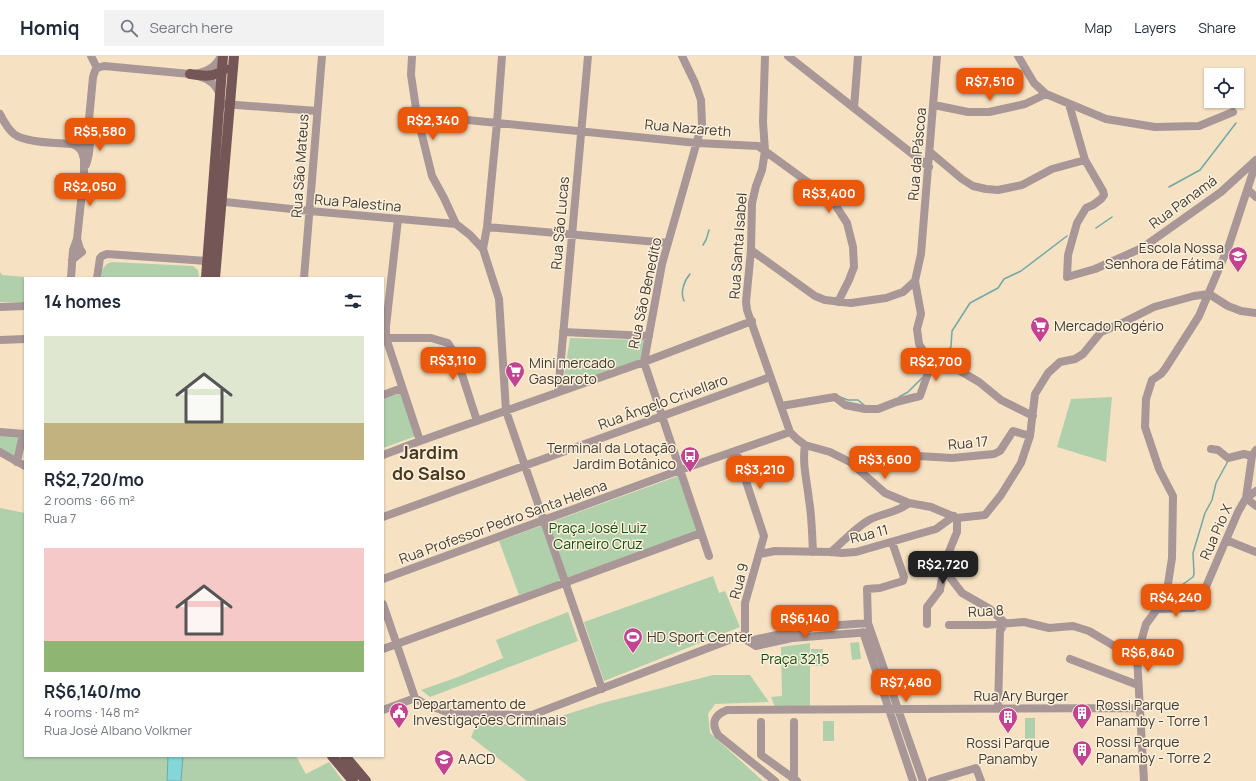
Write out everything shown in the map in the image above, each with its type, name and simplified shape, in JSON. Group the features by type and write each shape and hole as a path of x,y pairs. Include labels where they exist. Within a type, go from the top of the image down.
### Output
{"main road":[{"path":"215,277 216,201 222,56"},
{"path":"190,74 210,76 221,72 231,63 234,56"},
{"path":"206,277 207,261 230,104 234,56"},
{"path":"334,757 346,763 366,781"},
{"path":"346,763 353,781"}],"street":[{"path":"91,56 98,68"},
{"path":"190,74 211,69 222,56"},
{"name":"Rua São Mateus","path":"304,277 322,56"},
{"path":"412,56 411,75 417,116 432,176 456,224 470,235 482,249 499,300 506,411 602,689"},
{"path":"482,249 487,227 502,56"},
{"name":"Rua São Lucas","path":"558,392 588,56"},
{"name":"Rua São Benedito","path":"682,56 695,83 701,100 702,124 662,264 644,362 709,556"},
{"name":"Rua Santa Isabel","path":"765,56 763,122 765,151 762,170 752,203 751,250 746,302 770,377 790,432"},
{"path":"788,56 929,166"},
{"path":"854,108 858,56"},
{"name":"Rua da Páscoa","path":"915,281 921,254 937,56"},
{"path":"1018,56 1034,82 1046,94 1106,119 1155,128 1199,126 1233,112"},
{"path":"71,277 72,260 77,239 84,173 84,145 88,130 93,77 98,68 104,66 190,74 204,78 213,83 217,88 220,100 230,104 317,111"},
{"path":"934,105 968,112 989,112 1025,104 1046,94"},
{"path":"930,152 962,179 973,186 998,190 1022,185 1052,169 1086,160 1069,104"},
{"path":"0,114 8,129 16,135 24,139 72,144 78,146 84,157"},
{"name":"Rua Nazareth","path":"417,116 697,142 758,146 824,194 836,206 847,223 853,247 854,267 838,302"},
{"path":"72,144 82,140 88,130"},
{"path":"84,173 90,154 88,130"},
{"name":"Rua Panamá","path":"1086,160 1104,195 1093,205 1086,208 1077,222 1074,238 1068,255 1067,277 1095,269 1142,248 1221,192 1256,162"},
{"path":"1144,781 1137,656 1146,624 1166,597 1172,558 1173,496 1159,469 1145,427 1146,399 1152,380 1161,374 1165,369 1199,316 1229,245 1256,162"},
{"path":"1248,190 1256,197"},
{"name":"Rua Palestina","path":"216,201 456,224"},
{"path":"398,219 385,338 420,441"},
{"path":"487,227 668,243"},
{"path":"72,260 82,252 77,239"},
{"path":"751,250 815,296 826,300 838,302 858,302 886,298 903,292 915,281"},
{"path":"97,277 99,260 102,256 107,254 207,261"},
{"path":"915,281 920,314 917,329 919,344 928,360 945,362 979,382 1001,400 1033,416"},
{"path":"790,432 797,440 805,445 830,452 850,462 885,493 909,503 931,507 956,517 985,515 1021,463 1030,436 1035,394 1048,373 1060,362 1075,359 1083,354 1101,332 1154,307 1194,296 1209,294 1228,306 1241,311 1256,313"},
{"path":"0,307 24,306"},
{"path":"384,455 644,362 752,321"},
{"path":"563,332 649,336"},
{"path":"385,338 431,338 448,343 456,356 477,421"},
{"path":"0,340 24,339"},
{"path":"781,406 835,397 845,405 865,409 878,409 896,402 920,396 928,373 936,362"},
{"name":"Rua Ângelo Crivellaro","path":"384,517 770,377"},
{"path":"384,395 402,388"},
{"name":"Rua 17","path":"850,462 860,455 901,455 952,458 994,454 1000,451 1013,431 1030,436"},
{"path":"0,432 24,434 17,462"},
{"name":"Rua Professor Pedro Santa Helena","path":"384,580 680,470 790,432"},
{"path":"805,445 803,455 804,472 809,500 813,552"},
{"path":"1211,449 1218,450 1228,458 1254,453"},
{"name":"Rua 9","path":"736,451 764,536 745,603 746,637"},
{"path":"0,452 24,466"},
{"name":"Rua Pio X","path":"1158,609 1193,608 1199,603 1238,512 1246,498 1254,453"},
{"name":"Rua Pio X","path":"1246,498 1256,491"},
{"path":"1246,498 1256,506"},
{"path":"832,552 870,519 902,509 909,503"},
{"path":"927,624 927,607 940,590 944,564 957,532 956,517"},
{"name":"Rua 11","path":"760,554 775,551 856,552 936,529 956,517"},
{"path":"384,649 701,533"},
{"path":"1226,540 1256,552"},
{"path":"892,542 904,577 903,581 880,588 867,589 867,629 894,710 922,781"},
{"path":"944,564 946,572 962,593 990,609 1005,623 1000,631 998,709"},
{"path":"384,607 415,698 423,703 452,714 532,715 746,637 813,627 867,629"},
{"name":"Rua 8","path":"949,625 986,626 1024,622 1049,628 1073,626 1089,631 1116,647"},
{"path":"746,637 756,646 792,638 867,629"},
{"path":"1070,659 1138,685"},
{"path":"384,710 415,698"},
{"name":"Rua Ary Burger","path":"775,781 718,735 714,728 715,720 720,713 727,710 1139,708"},
{"path":"894,710 913,781"},
{"path":"761,722 762,755 796,780"},
{"path":"794,722 796,780"},
{"path":"932,781 976,768 981,781"}],"green space":[{"path":"112,262 193,266 198,270 199,277 102,277 102,272 107,264"},
{"path":"0,272 2,275 26,277 24,277 24,302 0,302"},
{"path":"570,338 645,340 643,359 562,387"},
{"path":"401,393 416,436 384,448 384,399"},
{"path":"1112,397 1106,462 1057,447 1071,399"},
{"path":"0,435 20,437 16,456 0,448"},
{"name":"Praça José Luiz Carneiro Cruz","path":"678,476 698,531 519,595 499,541"},
{"path":"0,508 24,513 24,757 297,757 306,774 329,762 343,781 0,781"},
{"name":"HD Sport Center","path":"713,576 719,593 725,591 740,627 604,681 584,622"},
{"path":"568,612 578,641 430,697 421,690 458,677 503,658 496,640"},
{"path":"859,642 861,659 852,660 850,643"},
{"name":"Praça 3215","path":"810,643 810,706 775,707 771,697 782,696 781,647"},
{"path":"811,649 823,649 823,666 811,666"},
{"path":"713,675 750,675 769,702 715,704 708,714 710,733 763,781 527,781 471,737 476,725 539,723 602,703"},
{"path":"1025,718 1035,718 1035,739 1025,739"},
{"path":"823,721 834,721 834,741 823,741"}],"water":[{"path":"168,757 183,757 181,781 167,781"}],"waterway":[{"path":"1169,187 1200,170 1236,123"},
{"path":"1096,228 1112,217"},
{"path":"703,245 709,230"},
{"path":"937,358 951,347 952,331 970,303 998,288 1004,279 1021,271 1067,236"},
{"path":"684,301 682,294 683,287 690,274"},
{"path":"899,397 908,392 922,378"},
{"path":"840,397 848,400 858,400 864,405"},
{"path":"1182,585 1193,577 1193,553 1205,513 1212,500 1216,483 1228,461"}],"place":[{"name":"Escola Nossa Senhora de Fátima","path":"1238,273"},
{"name":"Mercado Rogério","path":"1040,343"},
{"name":"Mini mercado Gasparoto","path":"515,388"},
{"name":"Terminal da Lotação Jardim Botânico","path":"690,473"},
{"name":"HD Sport Center","path":"633,654"},
{"name":"Departamento de Investigações Criminais","path":"399,729"},
{"name":"Rossi Parque Panamby - Torre 1","path":"1082,730"},
{"name":"Rossi Parque Panamby","path":"1008,734"},
{"name":"Rossi Parque Panamby - Torre 2","path":"1082,767"},
{"name":"AACD","path":"444,776"}],"district":[{"name":"Jardim do Salso","path":"429,463"}]}
